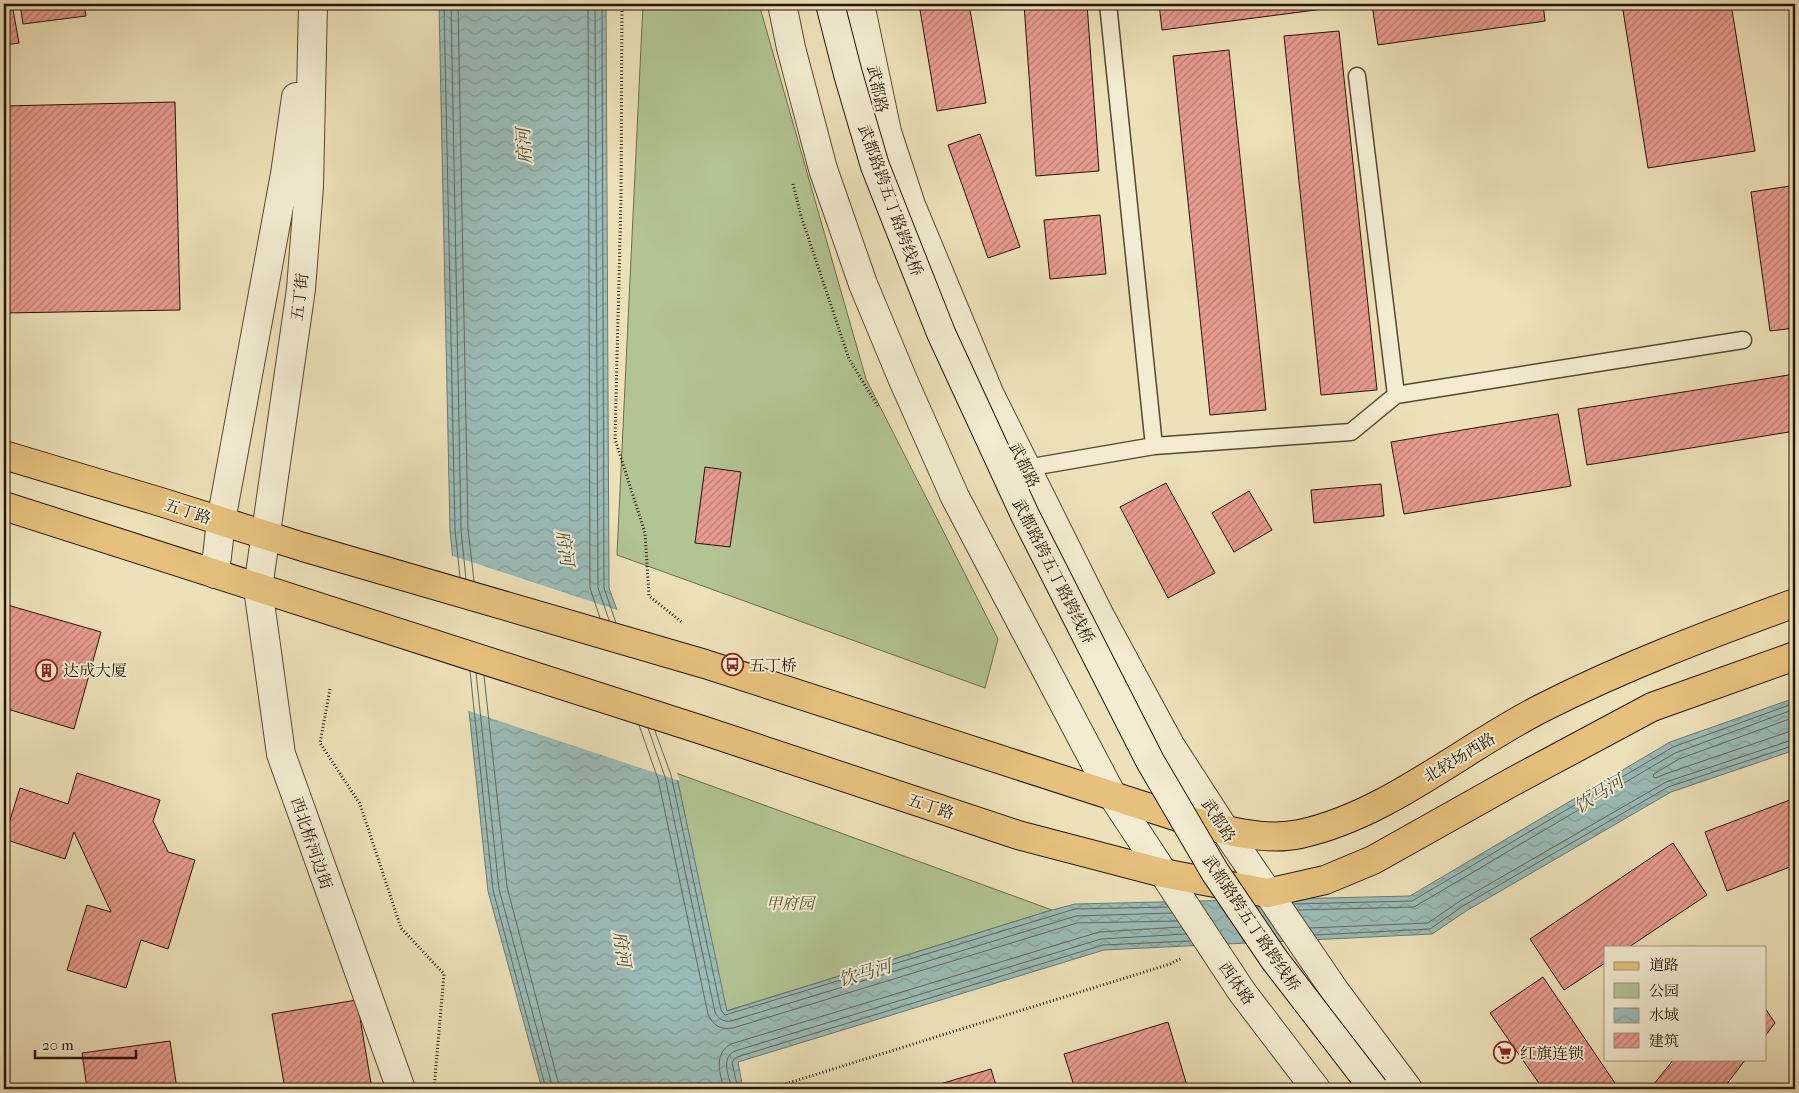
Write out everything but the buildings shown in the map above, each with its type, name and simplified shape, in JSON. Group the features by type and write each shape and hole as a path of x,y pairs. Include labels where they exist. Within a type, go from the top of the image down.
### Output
{"main road":[{"name":"五丁路","path":"4,455 265,536 705,664 1112,795"},
{"path":"4,506 258,588"},
{"name":"五丁路","path":"258,588 702,730 1018,835 1163,873"},
{"name":"北较场西路","path":"1112,795 1184,819 1225,830 1262,836 1297,835 1334,826 1393,796 1542,708 1622,669 1680,645 1795,603"},
{"path":"1163,873 1267,893 1325,880 1373,860 1512,782 1652,707 1795,656"}],"street":[{"name":"五丁街","path":"215,574 221,521 285,174 312,4"},
{"name":"五丁街","path":"258,588 301,289 309,186 312,4"},
{"path":"782,4 791,48 823,169 863,284 955,497 1112,795 1163,873"},
{"name":"武都路跨五丁路跨线桥","path":"830,4 875,166 941,333 1025,514 1150,761 1215,872 1274,959 1374,1089"},
{"name":"武都路","path":"860,4 887,132 910,204 990,395 1100,616 1170,745 1267,893"},
{"name":"西北桥河边街","path":"258,588 281,754 401,1089"},
{"name":"西体路","path":"1163,873 1242,992 1316,1089"},
{"path":"1267,893 1335,991 1408,1089"}],"lane":[{"path":"1108,4 1154,446"},
{"path":"1357,76 1396,396"},
{"path":"1026,468 1154,446 1351,432 1396,396 1743,340"}],"path":[{"path":"622,4 621,199 615,439 645,533 649,596 688,627"},
{"path":"330,689 320,742 360,804 401,928 444,974 434,1089"},
{"path":"769,1089 1170,964 1210,944"}],"green space":[{"path":"643,4 759,4 866,379 998,639 985,688 617,555"},
{"name":"甲府园","path":"676,773 1052,910 726,1011"}],"water":[{"path":"439,4 606,4 609,588 676,773 727,1011 1075,904 1410,896 1670,742 1795,698 1795,750 1671,792 1466,911 1432,934 1104,950 738,1062 743,1089 542,1089 488,891 450,531"}],"pier":[{"path":"450,555 620,611 680,781 466,710"}],"place":[{"name":"五丁桥","path":"733,665"},
{"name":"达成大厦","path":"47,670"},
{"name":"红旗连锁","path":"1504,1053"}],"water label":[{"name":"府河","path":"524,146"},
{"name":"府河","path":"565,548"},
{"name":"饮马河","path":"1599,794"},
{"name":"府河","path":"622,949"},
{"name":"饮马河","path":"865,973"}]}
